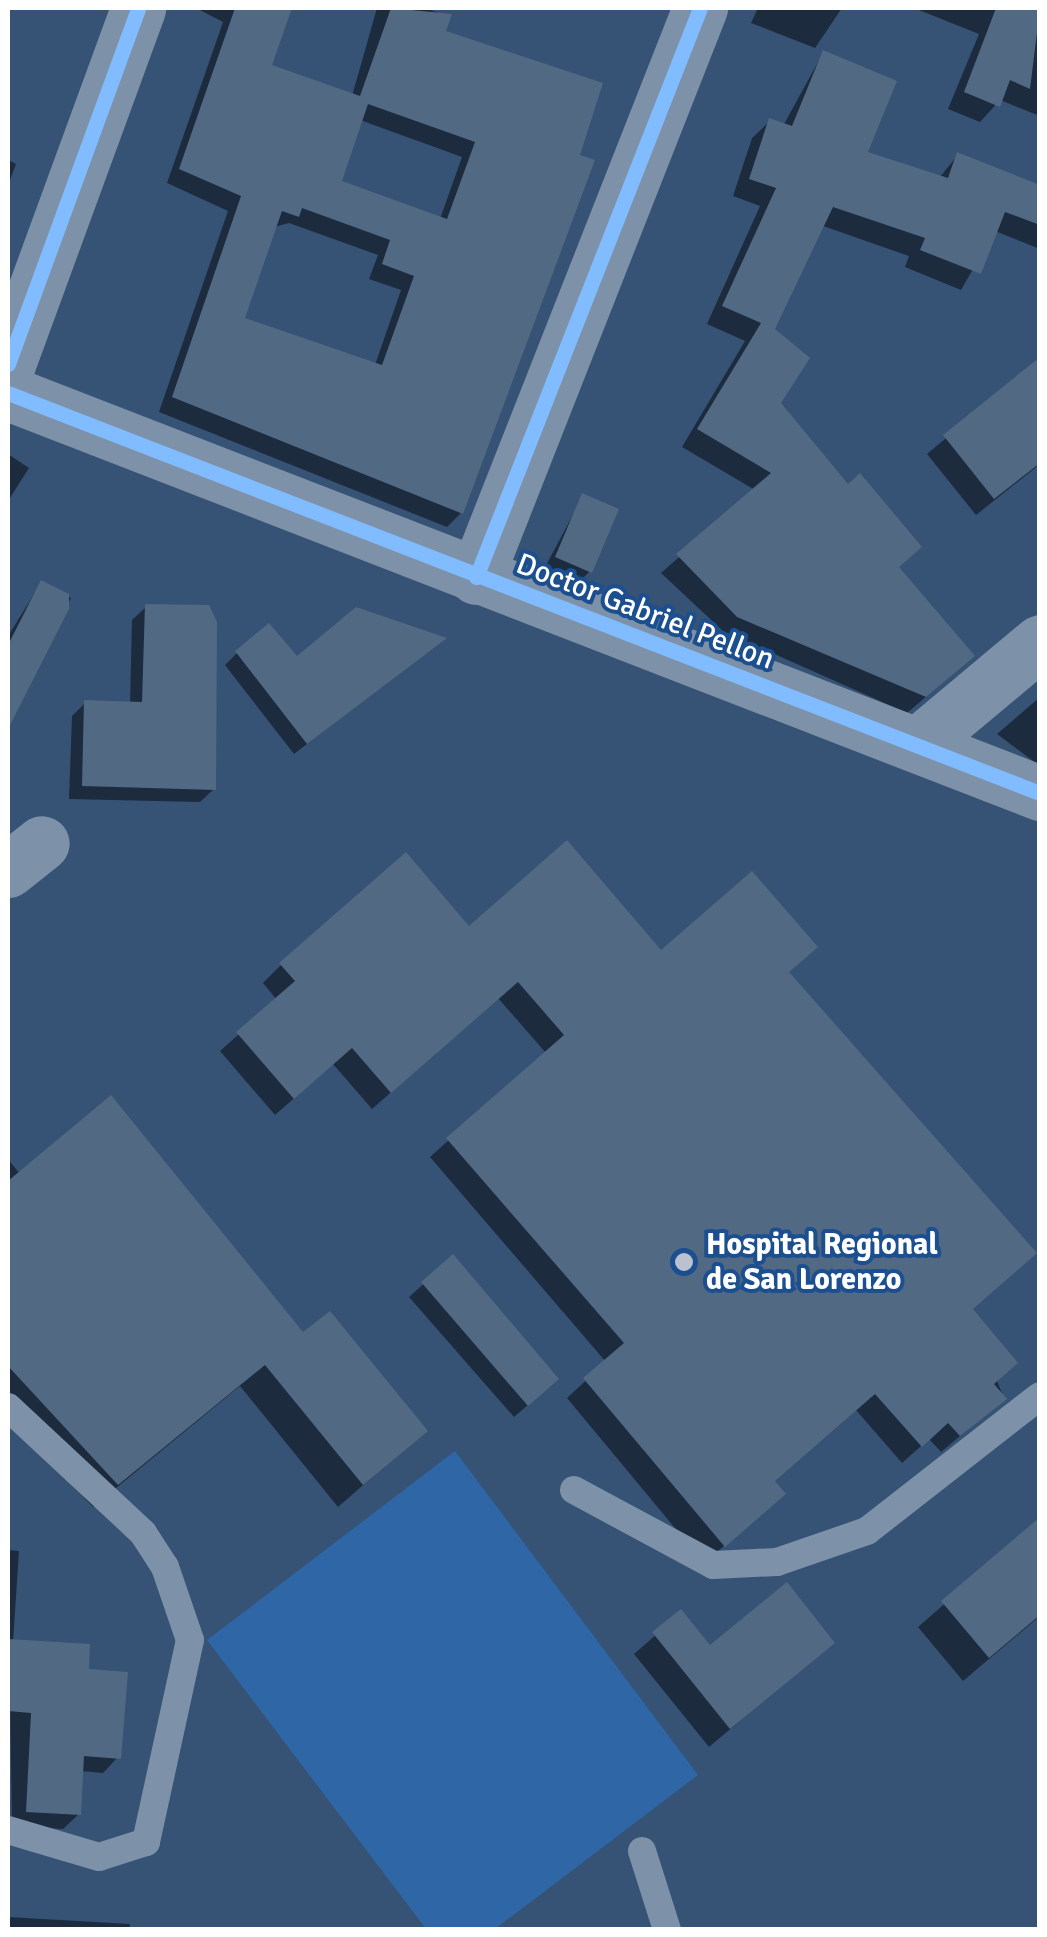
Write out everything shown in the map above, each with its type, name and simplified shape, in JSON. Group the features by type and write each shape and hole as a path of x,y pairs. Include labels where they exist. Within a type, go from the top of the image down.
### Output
{"street":[{"path":"8,364 138,8"},
{"path":"476,577 700,8"},
{"name":"Doctor Gabriel Pellon","path":"8,392 1040,793"},
{"path":"918,745 1040,642"}],"lane":[{"path":"574,1490 713,1565 777,1562 867,1531 1040,1396"},
{"path":"8,1407 143,1534 166,1567 190,1640 146,1842 98,1857 8,1830"},
{"path":"642,1851 667,1930"}],"shaded area":[{"path":"455,1451 698,1775 495,1929 426,1929 207,1640"}],"building":[{"path":"235,8 292,8 272,65 360,96 391,8 452,14 446,31 603,83 580,155 595,160 463,514 172,397 241,196 179,169","holes":["368,104 475,142 447,219 342,181","302,208 390,240 382,264 414,276 382,365 245,318 282,211 299,217"]},
{"path":"996,8 1040,8 1030,89 1010,80 1000,107 964,92"},
{"path":"823,50 897,81 868,152 948,178 957,152 1040,185 1040,225 1005,212 981,274 920,250 925,238 833,207 775,329 810,358 781,403 848,484 860,473 922,547 899,567 975,656 926,697 737,617 676,554 771,473 697,429 761,323 722,306 776,188 749,179 769,118 792,126"},
{"path":"1040,357 1040,463 994,499 943,435"},
{"path":"582,493 619,509 592,573 555,557"},
{"path":"41,580 69,594 69,609 8,729 8,645"},
{"path":"145,604 209,605 217,622 216,790 82,786 84,700 142,702"},
{"path":"356,607 447,638 307,744 235,651 269,623 297,656"},
{"path":"567,840 661,950 752,871 818,947 789,972 1037,1253 973,1309 1018,1363 994,1384 1007,1399 960,1436 948,1423 922,1447 875,1394 775,1481 786,1494 725,1547 583,1378 624,1343 446,1138 564,1035 518,982 391,1093 352,1048 294,1099 236,1032 295,981 279,963 406,852 469,926"},
{"path":"111,1095 303,1332 330,1311 428,1431 363,1485 265,1365 118,1485 8,1366 8,1181"},
{"path":"453,1254 559,1379 528,1406 421,1282"},
{"path":"1040,1517 1040,1615 989,1658 941,1601"},
{"path":"787,1582 835,1643 730,1729 652,1632 681,1609 710,1645"},
{"path":"8,1639 90,1644 89,1669 128,1672 121,1759 84,1756 81,1815 26,1812 31,1713 8,1711"}],"cycle path":[{"path":"8,364 138,8"},
{"path":"476,577 700,8"},
{"path":"8,393 1040,793"}],"place":[{"name":"Hospital Regional de San Lorenzo","path":"684,1262"}]}
